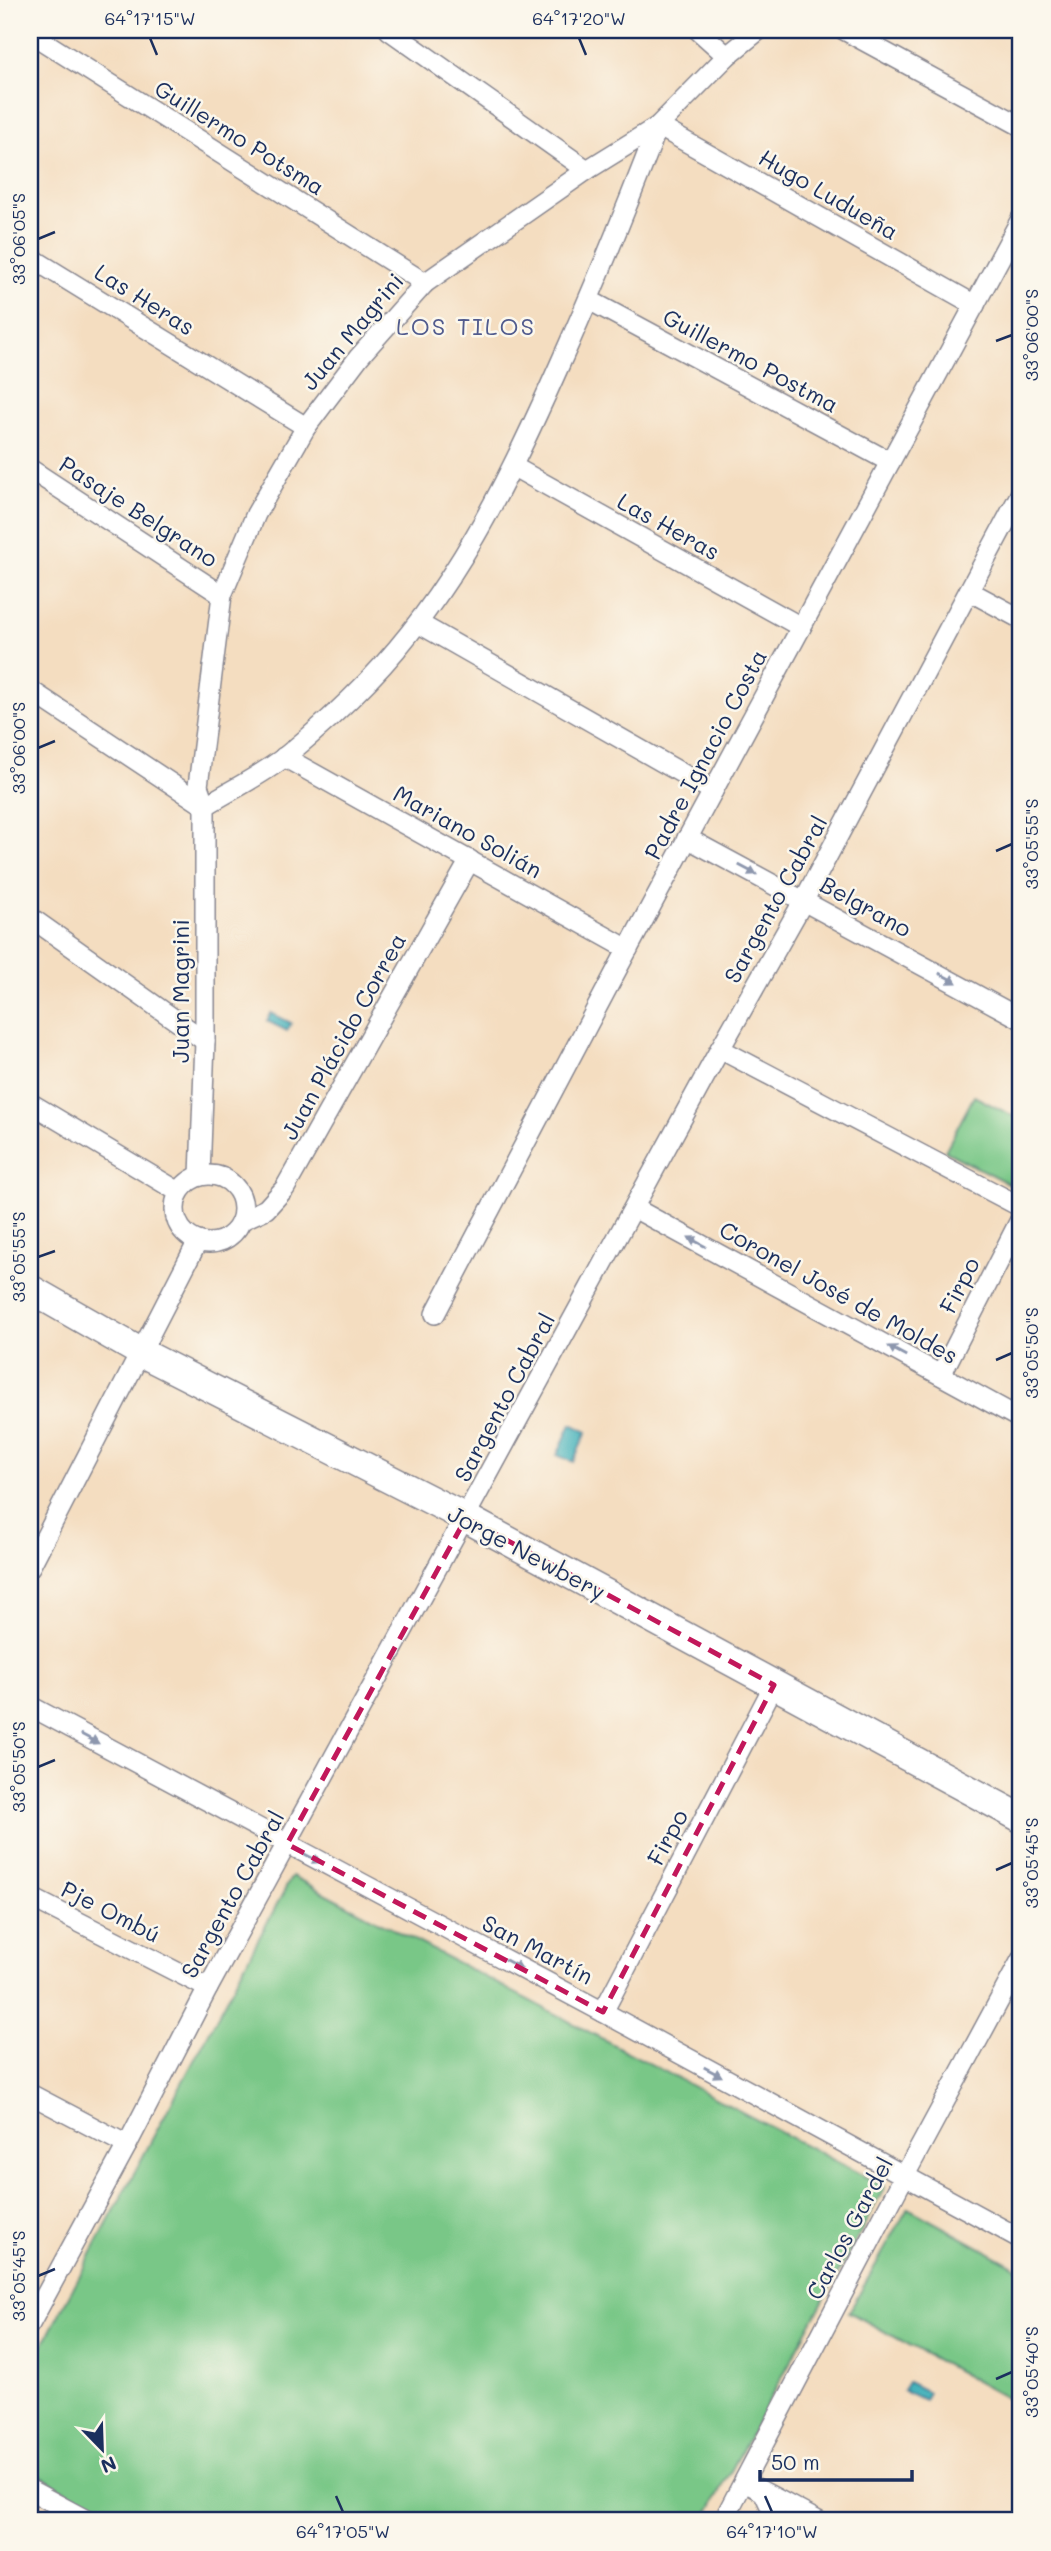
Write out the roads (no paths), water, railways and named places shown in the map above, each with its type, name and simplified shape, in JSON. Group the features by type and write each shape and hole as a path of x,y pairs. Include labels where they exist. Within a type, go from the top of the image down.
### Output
{"main road":[{"name":"Jorge Newbery","path":"30,1289 142,1353 466,1518 1021,1818"}],"street":[{"path":"389,30 587,170"},
{"path":"698,30 727,56"},
{"name":"Juan Magrini","path":"200,1176 205,1041 205,806 198,786 222,595 256,514 306,427 359,357 425,283 587,170 658,126 727,56 760,30"},
{"path":"844,30 1021,126"},
{"name":"Guillermo Potsma","path":"30,33 425,283"},
{"path":"30,690 205,806 284,757 368,681 418,624 472,544 514,467 589,300 658,126"},
{"name":"Hugo Ludueña","path":"658,126 975,305"},
{"name":"Padre Ignacio Costa","path":"435,1314 628,948 1021,219"},
{"name":"Las Heras","path":"30,257 306,427"},
{"name":"Guillermo Postma","path":"589,300 890,462"},
{"name":"Las Heras","path":"514,467 801,627"},
{"name":"Pasaje Belgrano","path":"30,468 222,595"},
{"name":"Sargento Cabral","path":"30,2324 36,2297 127,2145 208,1988 804,900 1021,493"},
{"path":"968,591 1021,619"},
{"path":"418,624 713,791"},
{"name":"Mariano Solián","path":"284,757 628,948"},
{"name":"Belgrano","path":"687,838 1021,1018"},
{"name":"Juan Plácido Correa","path":"242,1220 266,1209 285,1188 470,860"},
{"path":"30,918 205,1041"},
{"path":"720,1049 1021,1207"},
{"path":"30,1103 179,1192"},
{"path":"212,1174 223,1177 239,1192 243,1203 242,1220 232,1234 222,1240 210,1243 198,1241 180,1226 176,1215 179,1192 200,1176 212,1174"},
{"name":"Coronel José de Moldes","path":"634,1208 1021,1419"},
{"name":"Firpo","path":"940,1375 1021,1218"},
{"path":"30,1567 198,1241"},
{"name":"Firpo","path":"603,2012 774,1685"},
{"name":"San Martín","path":"30,1706 1021,2239"},
{"name":"Pje Ombú","path":"30,1897 208,1988"},
{"name":"Carlos Gardel","path":"723,2521 1021,1959"},
{"path":"30,2094 127,2145"},
{"path":"745,2482 818,2521"},
{"path":"30,2490 88,2521"},
{"path":"764,2493 778,2521"}],"water":[{"path":"271,1013 291,1023 287,1031 267,1021"},
{"path":"571,1424 587,1432 573,1462 557,1455"},
{"path":"908,2382 928,2392 924,2400 903,2390"}],"district":[{"name":"LOS TILOS","path":"466,325"}]}
